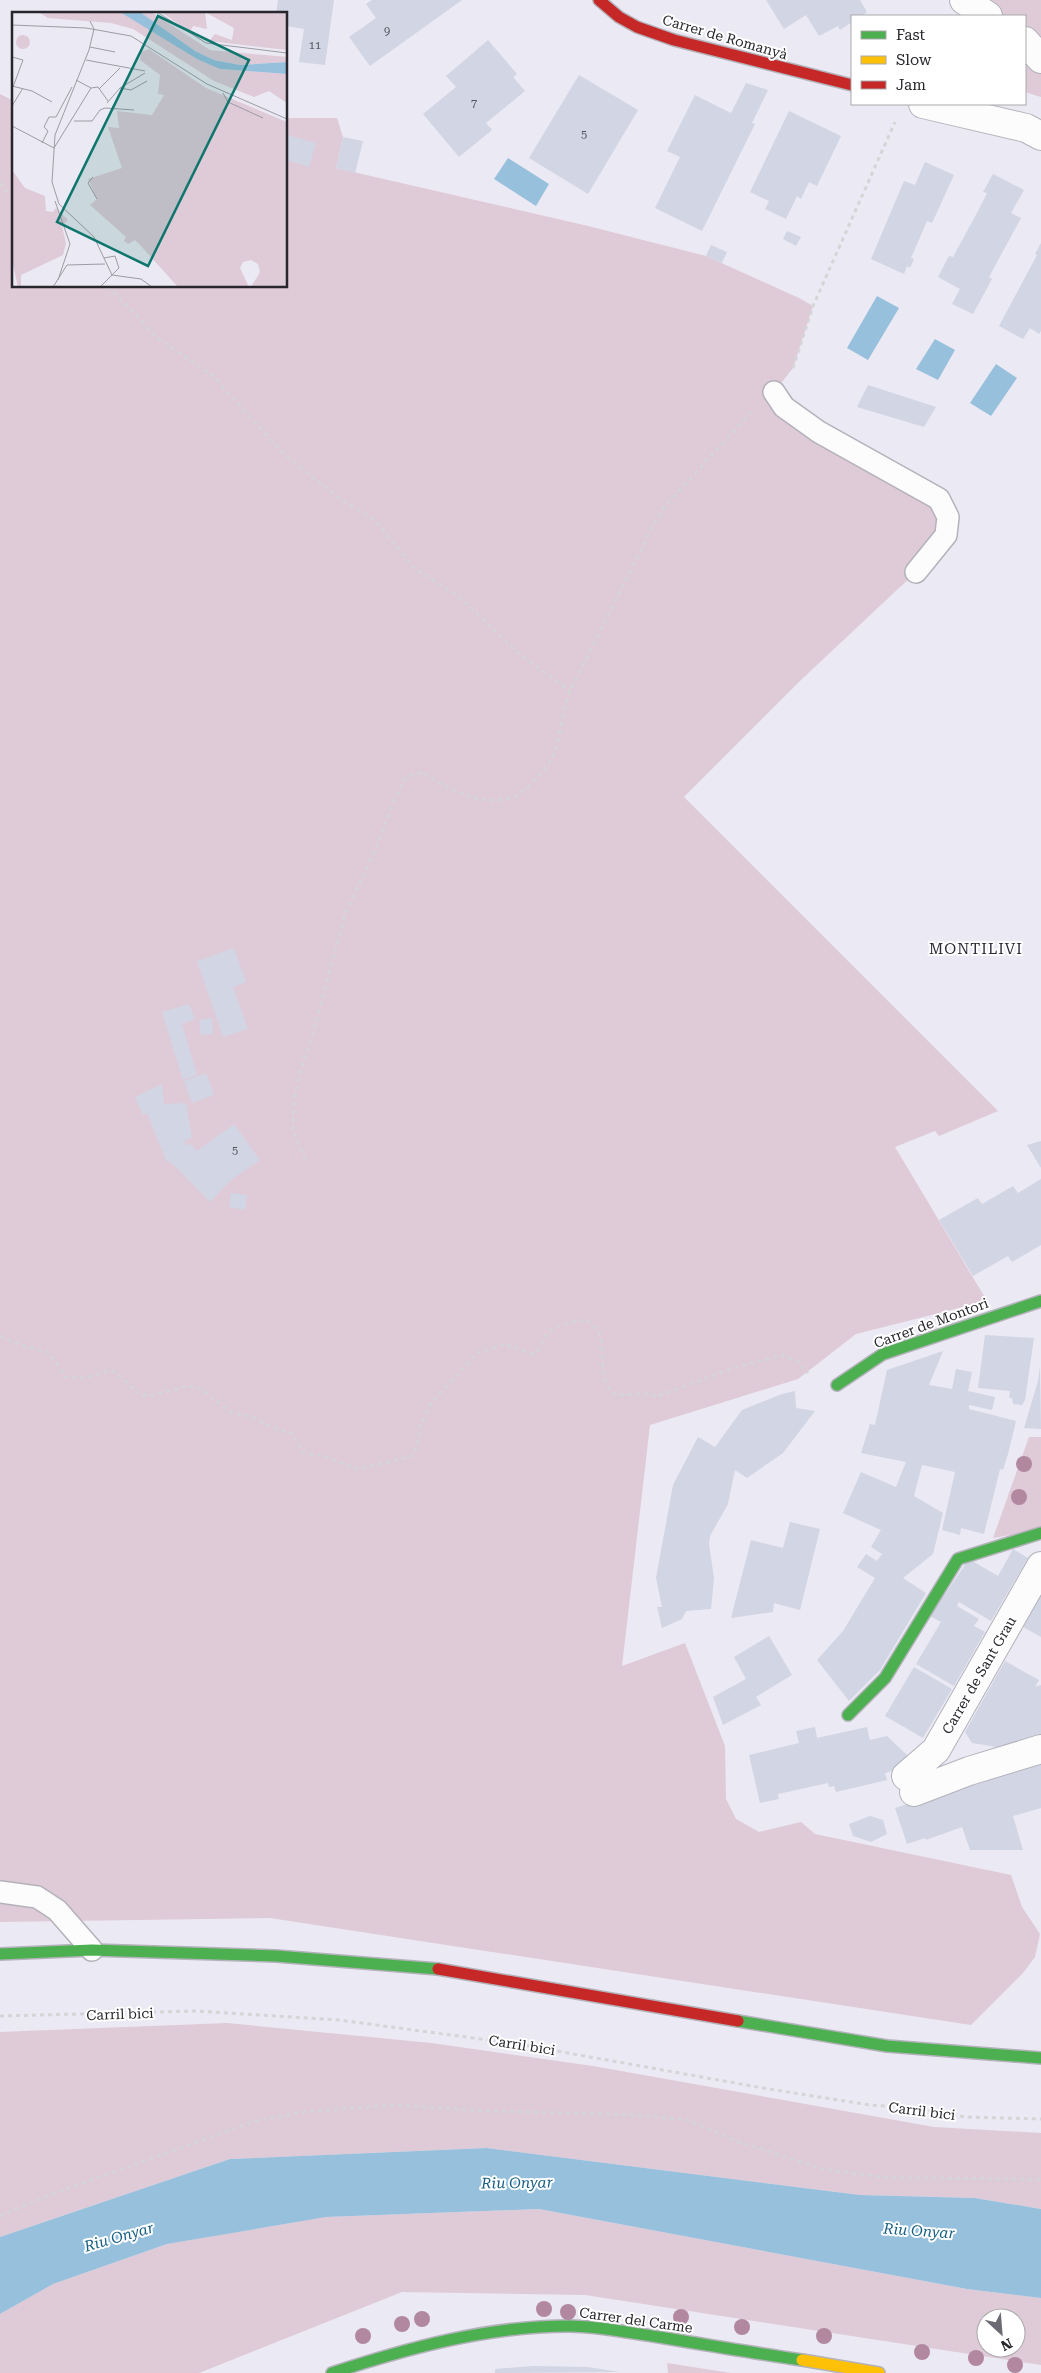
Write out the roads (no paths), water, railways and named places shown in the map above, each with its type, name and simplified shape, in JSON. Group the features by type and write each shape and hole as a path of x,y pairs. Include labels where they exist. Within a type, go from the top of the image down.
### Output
{"street":[{"name":"Carrer de Romanyà","path":"598,0 619,18 637,27 674,40 851,85"},
{"path":"964,0 986,15"},
{"path":"1026,42 1041,59"},
{"path":"927,105 1026,128 1041,136"},
{"name":"Carrer de Montori","path":"842,1382 883,1354 1041,1301"},
{"path":"848,1715 884,1678 958,1559 1041,1533"},
{"name":"Carrer de Sant Grau","path":"982,1767 910,1784 944,1737 1041,1566"},
{"path":"944,1737 982,1767 1041,1749"},
{"path":"0,1954 92,1950 276,1956 444,1970 887,2046 1041,2058"},
{"name":"Carrer del Carme","path":"332,2373 410,2349 472,2336 569,2326 613,2330 879,2373"}],"lane":[{"path":"774,392 784,407 819,432 938,499 948,517 946,535 916,572"},
{"path":"0,1892 37,1897 57,1910 92,1950"}],"water":[{"path":"508,158 549,184 536,206 494,179"},
{"path":"877,296 899,308 868,360 847,348"},
{"path":"935,339 955,350 938,380 916,369"},
{"path":"996,364 1017,378 991,416 970,403"},
{"name":"Riu Onyar","path":"487,2148 860,2195 975,2198 1041,2209 1041,2298 967,2289 539,2209 326,2217 167,2244 53,2284 0,2314 0,2237 230,2159"}],"district":[{"name":"MONTILIVI","path":"976,949"}]}
